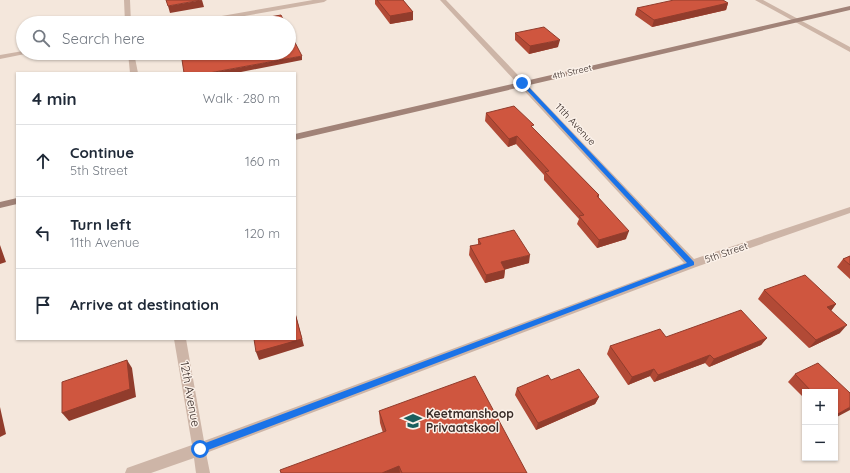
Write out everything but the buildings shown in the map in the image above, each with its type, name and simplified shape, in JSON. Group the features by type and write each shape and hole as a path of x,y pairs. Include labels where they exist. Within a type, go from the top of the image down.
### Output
{"street":[{"path":"127,0 128,16"},
{"path":"233,16 324,0"},
{"name":"11th Avenue","path":"443,0 692,264"},
{"path":"758,0 850,50"},
{"name":"4th Street","path":"296,137 522,83 850,8"},
{"path":"0,57 16,54"},
{"path":"132,60 134,72"},
{"path":"0,205 16,202"},
{"name":"5th Street","path":"132,473 200,449 692,264 850,210"},
{"name":"12th Avenue","path":"180,340 204,473"}],"place":[{"name":"Keetmanshoop Privaatskool","path":"413,421"}],"route":[{"path":"200,449 692,264 522,83"}]}
